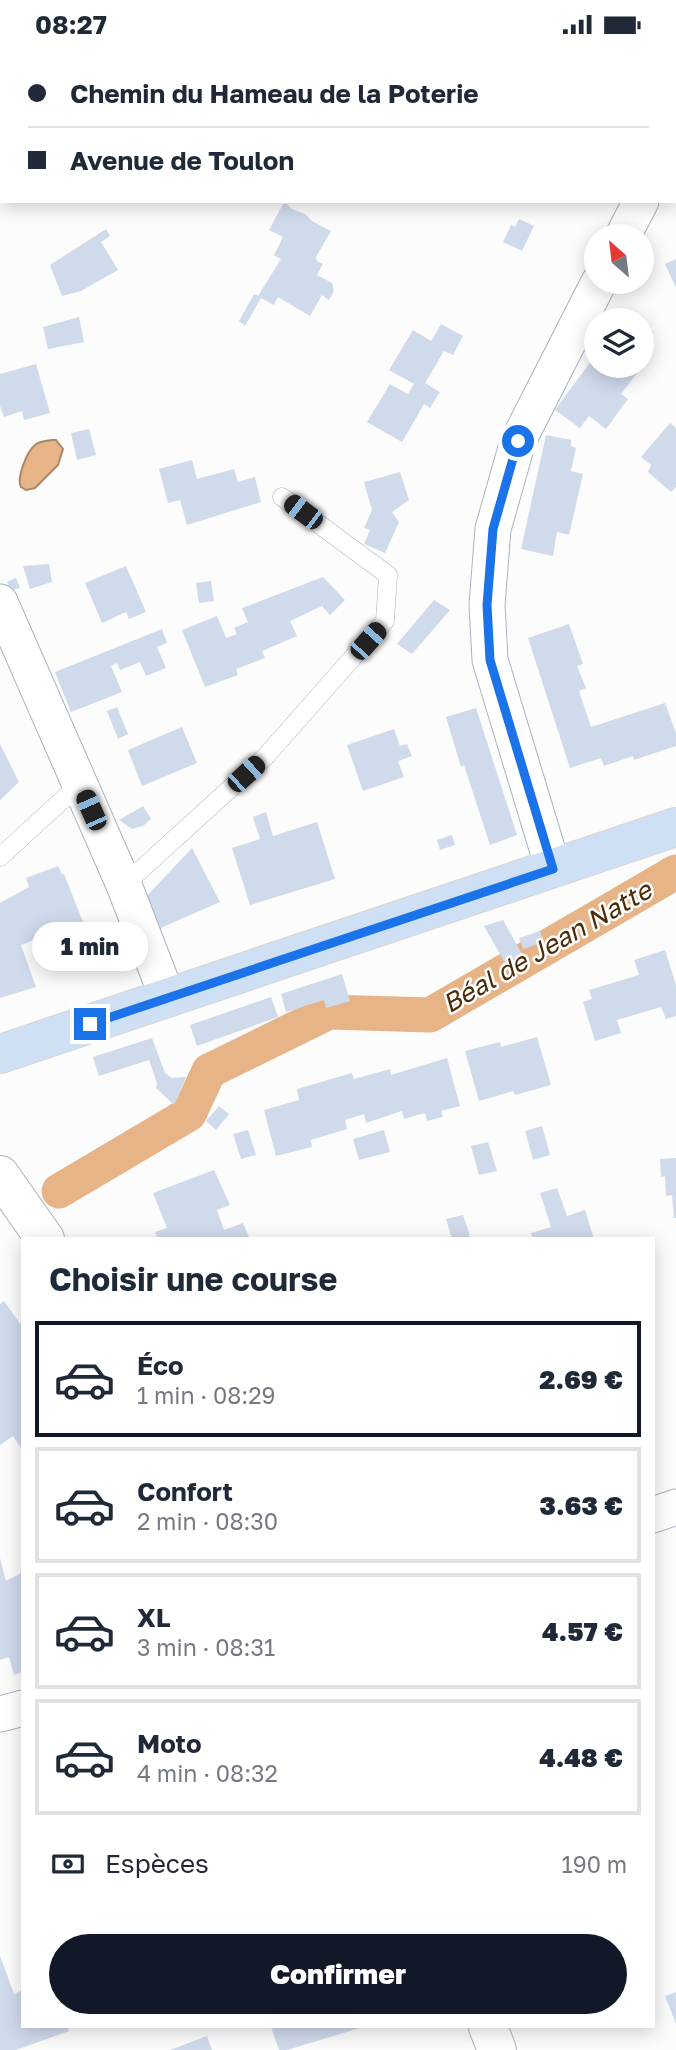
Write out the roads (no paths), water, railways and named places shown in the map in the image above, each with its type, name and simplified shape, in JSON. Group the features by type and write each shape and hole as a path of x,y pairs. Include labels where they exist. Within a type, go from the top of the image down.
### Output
{"main road":[{"path":"0,1053 169,999 676,827"}],"street":[{"path":"629,224 640,203"},
{"path":"553,869 490,660 487,605 493,529 518,441 592,294"},
{"path":"0,603 124,885 169,999"},
{"path":"0,1175 44,1237"},
{"path":"655,1514 676,1507"},
{"path":"0,1714 21,1709"},
{"path":"488,2028 497,2050"}],"lane":[{"path":"124,885 266,755 385,621 388,575 282,496"},
{"path":"0,857 80,784"}],"waterway":[{"name":"Béal de Jean Natte","path":"59,1191 189,1114 209,1071 329,1012 430,1015 676,872"}]}
